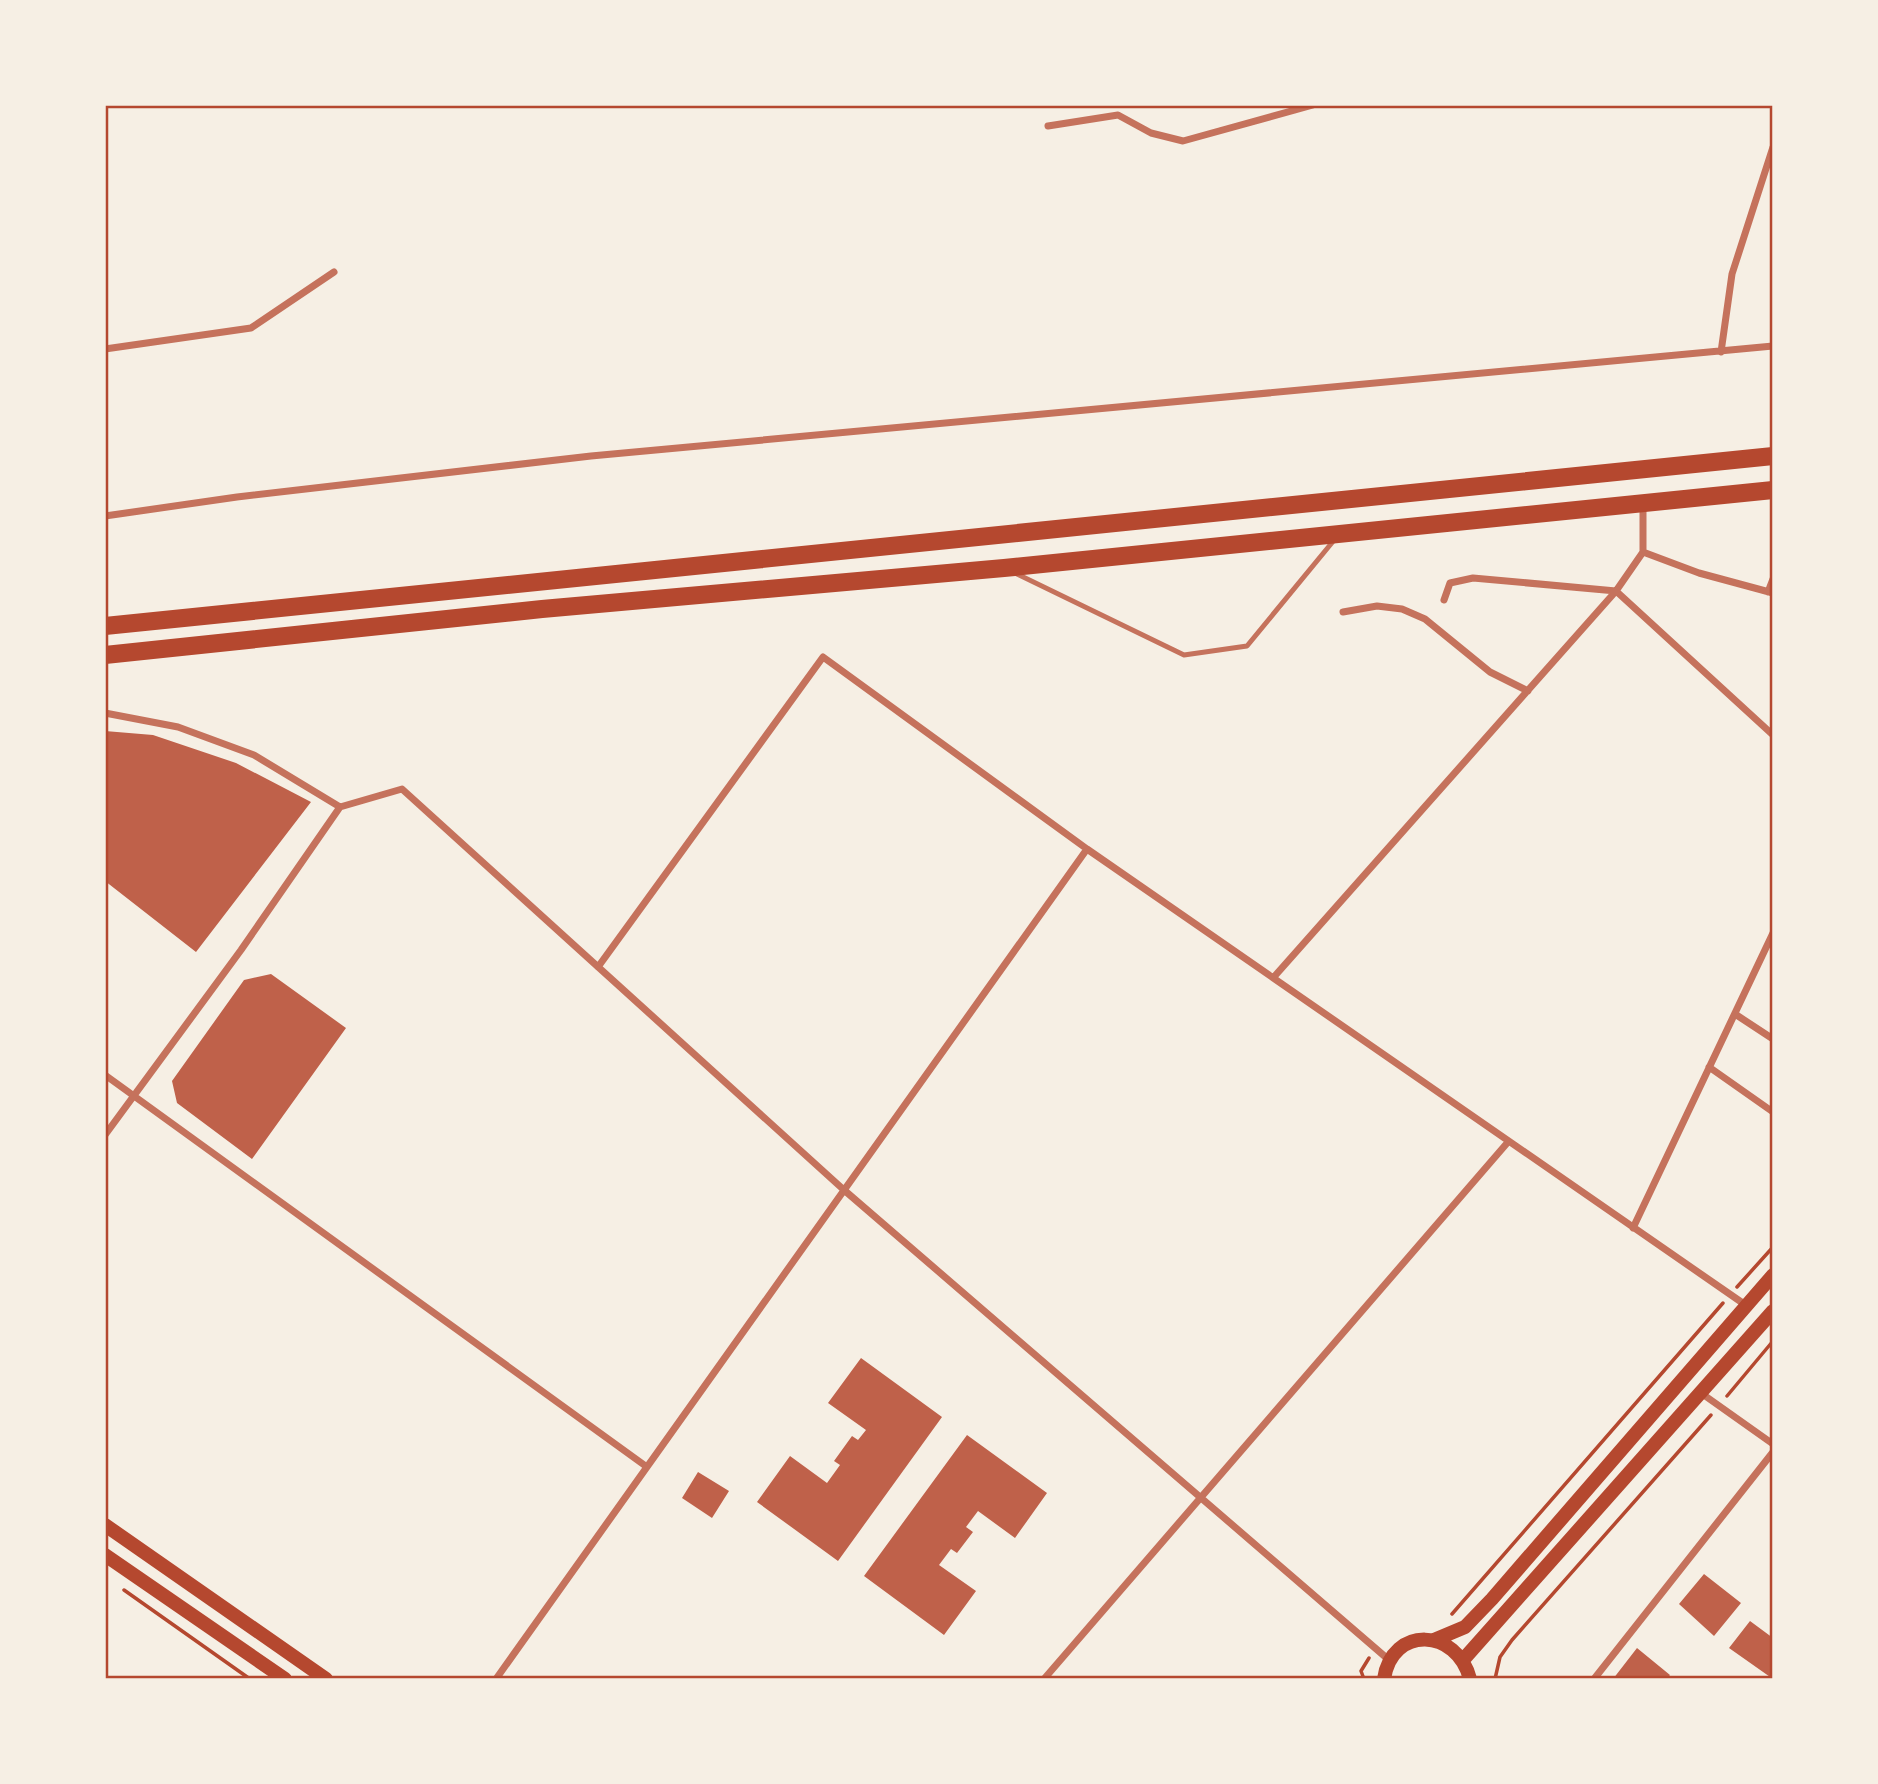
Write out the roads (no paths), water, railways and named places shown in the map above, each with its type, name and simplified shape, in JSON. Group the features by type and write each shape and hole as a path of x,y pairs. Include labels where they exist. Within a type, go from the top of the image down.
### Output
{"highway":[{"path":"105,626 1773,456"},
{"path":"105,655 541,609 1004,568 1773,491"}],"main road":[{"path":"1434,1640 1465,1627 1492,1599 1773,1275"},
{"path":"1463,1660 1773,1311"},
{"path":"105,1525 326,1679"},
{"path":"105,1555 285,1679"},
{"path":"1384,1679 1390,1660 1403,1646 1416,1640 1434,1640 1451,1647 1463,1660 1470,1679"}],"street":[{"path":"1048,126 1118,115 1151,133 1183,141 1312,105"},
{"path":"1721,352 1732,274 1773,147"},
{"path":"105,349 251,328 334,272"},
{"path":"105,516 237,497 591,456 1773,346"},
{"path":"1273,978 1616,592 1643,552 1643,503"},
{"path":"1643,552 1770,592 1773,579"},
{"path":"1444,600 1450,583 1473,578 1616,592 1773,735"},
{"path":"1343,612 1377,606 1402,609 1425,619 1490,672 1528,691"},
{"path":"598,967 823,657 1087,849 1747,1307"},
{"path":"105,712 178,727 254,755 340,807"},
{"path":"105,1135 241,950 340,807 402,789 844,1191 1390,1660"},
{"path":"496,1679 1087,849"},
{"path":"1633,1228 1773,933"},
{"path":"1735,1014 1773,1039"},
{"path":"1709,1066 1773,1112"},
{"path":"105,1075 647,1467"},
{"path":"1044,1679 1508,1142"},
{"path":"1701,1393 1773,1444"},
{"path":"1594,1679 1773,1452"}],"lane":[{"path":"1004,568 1184,655 1247,646 1340,533"}]}
